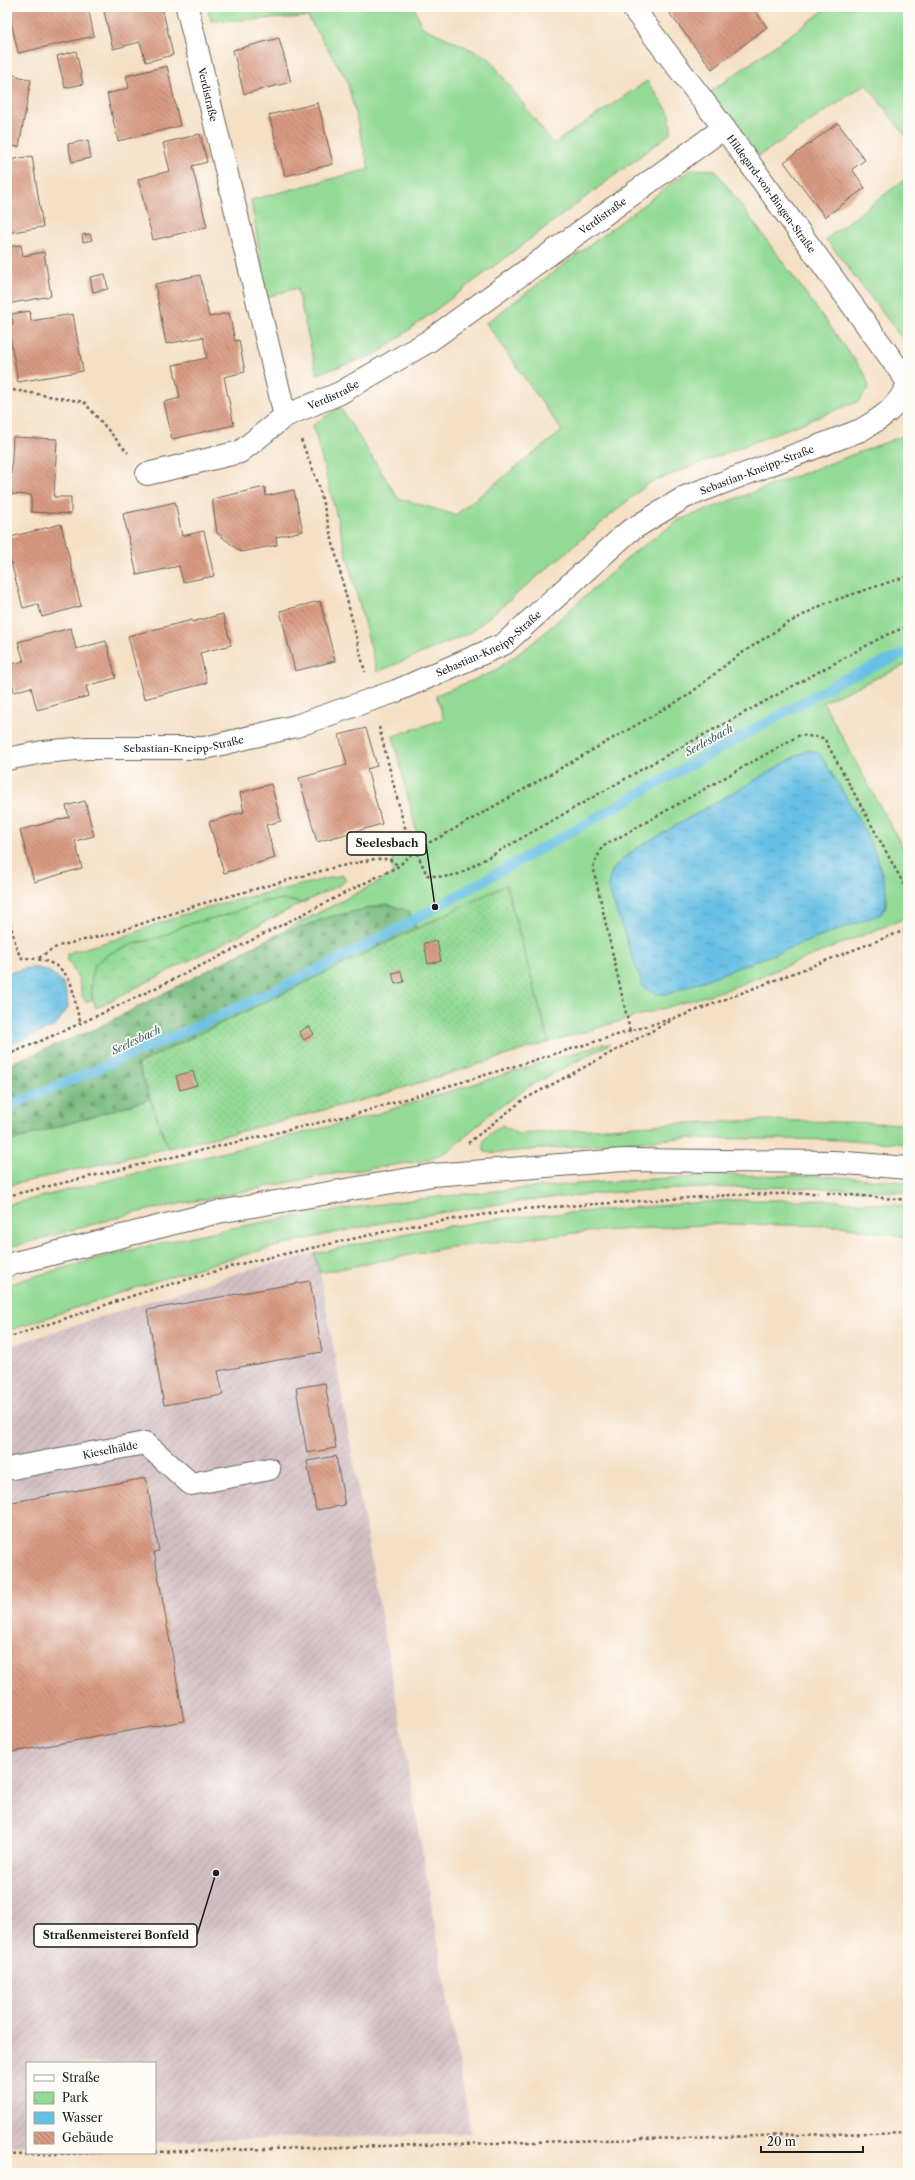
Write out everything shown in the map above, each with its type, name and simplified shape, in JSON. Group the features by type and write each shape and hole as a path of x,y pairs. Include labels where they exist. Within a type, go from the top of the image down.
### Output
{"street":[{"name":"Verdistraße","path":"187,7 285,416 340,393 429,342 724,128"},
{"name":"Hildegard-von-Bingen-Straße","path":"632,7 724,128 908,382"},
{"name":"Sebastian-Kneipp-Straße","path":"7,759 43,752 86,748 205,748 296,726 396,691 504,644 628,532 685,497 861,430 886,415 902,399 908,385"},
{"path":"147,474 240,452 285,416"},
{"path":"7,1265 218,1212 433,1175 623,1160 834,1162 908,1168"},
{"name":"Kieselhälde","path":"7,1468 145,1443 191,1484 269,1470"}],"path":[{"path":"7,389 84,402 147,474"},
{"path":"285,416 305,445 318,483 371,699 404,825 427,875 444,877 459,874 658,760 884,636 908,626"},
{"path":"7,1055 81,1023 209,962 399,866 415,850 687,696 733,658 786,624 826,603 908,576"},
{"path":"630,1031 593,867 602,847 800,735 824,738 908,892"},
{"path":"39,958 52,949 62,945 133,928 197,905 332,868 375,859 389,859 399,866"},
{"path":"7,911 17,950 22,958 39,958 53,963 71,986 81,1023"},
{"path":"7,1196 356,1114 680,1016 908,929"},
{"path":"466,1145 523,1100 680,1016"},
{"path":"7,1338 144,1292 244,1263 415,1225 521,1209 731,1195 825,1193 908,1200"},
{"path":"156,2152 908,2132"},
{"path":"7,2155 53,2154"}],"shaded area":[{"path":"314,1254 320,1273 471,2133 156,2142 156,2062 26,2062 26,2145 7,2146 7,1347 247,1270"}],"green space":[{"path":"207,7 414,7 422,27 488,57 553,144 647,81 670,114 671,133 377,354 317,374 297,288 267,297 251,200 369,169 347,80 308,17 211,21"},
{"path":"829,7 908,7 908,139 866,84 759,156 710,92"},
{"path":"691,169 715,170 865,374 869,388 859,401 649,483 470,633 377,672 313,425 340,407 398,498 455,515 562,431 486,323"},
{"path":"908,177 908,346 826,239"},
{"path":"908,434 908,664 823,702 908,857 908,917 729,989 549,1042 506,885 417,930 409,911 329,917 268,939 392,875 393,846 418,838 393,736 444,719 436,695 493,672 534,642 633,553 679,520"},
{"path":"343,875 346,880 342,884 302,903 286,900 266,901 226,915 185,925 162,937 134,944 91,985 92,1000 86,1002 82,995 78,978 67,960 68,953 120,938 179,916 223,903"},
{"path":"506,885 549,1042 374,1097 230,1134 168,1148 138,1064"},
{"path":"286,900 302,903 96,1008 92,997 91,986 94,965 108,954 134,944 162,937 185,925 226,915 266,901"},
{"path":"386,904 409,911 417,930 138,1064 150,1099 7,1142 7,1065 97,1028 268,939 329,917"},
{"path":"603,1044 610,1044 530,1086 491,1113 450,1150 437,1156 421,1161 326,1175 134,1213 7,1248 7,1205 360,1119"},
{"path":"150,1099 168,1148 7,1186 7,1142"},
{"path":"769,1120 908,1124 908,1144 849,1140 682,1138 491,1153 485,1152 483,1147 483,1143 488,1136 502,1125 518,1134 683,1123"},
{"path":"733,1175 826,1176 908,1182 908,1193 825,1188 741,1187 657,1190 573,1196 490,1205 407,1218 325,1235 244,1255 155,1281 7,1331 7,1285 95,1259 185,1238 275,1220 366,1206 457,1195 549,1186"},
{"path":"732,1200 826,1200 908,1206 908,1237 841,1226 719,1224 584,1232 444,1248 320,1273 314,1254 417,1231 504,1218"}],"water":[{"path":"809,750 819,753 851,805 873,848 881,868 885,887 886,904 883,912 668,994 654,994 643,986 608,888 610,875 613,869 621,860 637,848"},
{"path":"32,967 48,971 59,979 66,991 68,1008 55,1026 7,1046 7,973"}],"building":[{"path":"8,7 88,7 94,36 18,53"},
{"path":"103,7 162,7 173,55 146,62 140,42 113,49"},
{"path":"679,7 752,7 767,27 712,69 670,14"},
{"path":"279,38 291,82 244,94 233,50"},
{"path":"76,51 83,84 65,88 57,56"},
{"path":"167,66 180,126 118,141 107,94 129,88 126,76"},
{"path":"7,73 31,80 19,147 7,145"},
{"path":"318,103 333,164 285,176 269,115"},
{"path":"838,123 865,160 852,169 865,188 825,217 784,162"},
{"path":"200,134 207,162 192,166 207,227 153,240 138,179 170,171 163,143"},
{"path":"88,140 91,158 72,162 68,144"},
{"path":"8,156 9,160 32,156 43,227 7,233"},
{"path":"90,234 92,240 83,242 82,235"},
{"path":"21,245 23,256 44,252 51,296 7,304 7,247"},
{"path":"105,274 108,289 93,292 90,277"},
{"path":"200,275 209,317 229,313 235,341 239,340 245,372 224,377 234,425 172,439 164,402 180,398 173,365 207,358 203,337 166,344 155,284"},
{"path":"30,311 31,321 73,314 83,371 18,382 8,325 13,324 11,314"},
{"path":"13,437 57,439 54,497 71,497 71,514 31,512 31,495 10,494"},
{"path":"265,487 266,496 294,490 303,531 276,537 277,545 241,552 217,533 212,499"},
{"path":"175,502 182,536 204,531 214,576 183,582 179,566 137,575 123,514"},
{"path":"61,524 81,606 42,617 38,604 23,608 7,547 7,538"},
{"path":"320,601 335,661 295,671 280,611"},
{"path":"223,614 231,645 200,653 207,683 144,699 128,636"},
{"path":"71,628 76,649 106,641 116,678 86,686 89,696 37,710 31,687 14,692 8,665 24,661 18,642"},
{"path":"366,728 377,766 367,769 382,824 317,842 299,778 347,765 339,735"},
{"path":"271,784 281,821 266,825 275,858 224,873 209,822 244,812 240,793"},
{"path":"85,801 94,836 75,841 82,868 34,882 20,830 69,817 66,806"},
{"path":"437,941 441,961 428,964 424,943"},
{"path":"401,971 404,982 395,984 392,973"},
{"path":"309,1026 314,1034 304,1040 299,1032"},
{"path":"193,1071 197,1085 180,1090 176,1076"},
{"path":"310,1281 322,1352 218,1371 223,1395 164,1405 147,1310"},
{"path":"325,1383 336,1448 307,1453 296,1388"},
{"path":"336,1456 345,1505 316,1510 307,1461"},
{"path":"146,1478 159,1551 154,1552 184,1721 7,1753 7,1503"}],"waterway":[{"name":"Seelesbach","path":"7,1106 156,1044 254,1000 351,953 399,928 842,680 908,652"}],"place":[{"name":"Seelesbach","path":"435,907"},
{"name":"Straßenmeisterei Bonfeld","path":"216,1873"}]}
